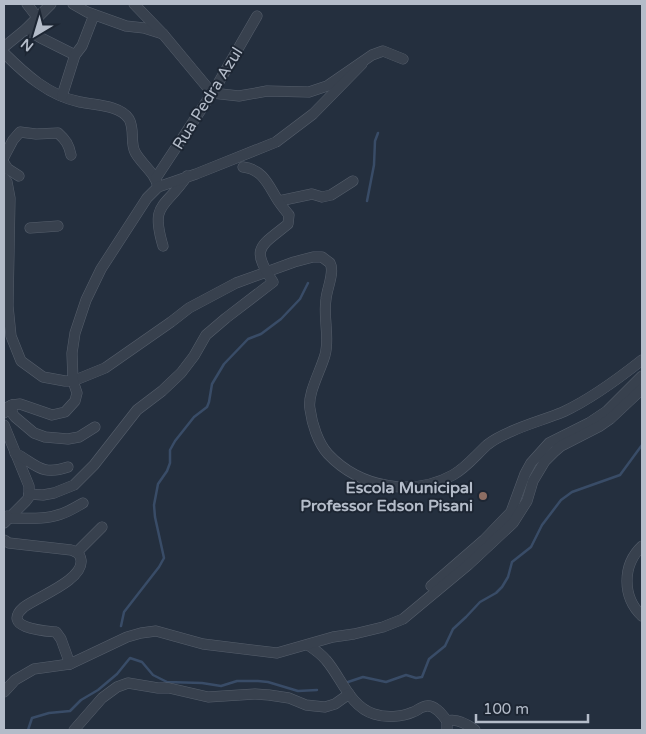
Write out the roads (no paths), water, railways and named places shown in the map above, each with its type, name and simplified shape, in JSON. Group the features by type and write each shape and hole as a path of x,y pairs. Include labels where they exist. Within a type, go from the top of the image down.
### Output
{"street":[{"path":"27,4 37,17"},
{"path":"4,47 26,29 51,4"},
{"path":"73,4 94,15 126,26 144,28 163,34"},
{"path":"134,4 163,34 212,93 239,96 267,91 309,92 327,86 362,64"},
{"path":"62,96 75,55 82,46 94,15"},
{"name":"Rua Pedra Azul","path":"12,405 20,404 52,415 65,412 75,401 77,393 73,381 72,353 86,300 101,269 157,183 257,16"},
{"path":"26,29 75,55"},
{"path":"4,52 34,81 62,96 77,102 123,112 130,120 133,150 157,183 187,176 276,142 314,114 372,55 384,52 403,59"},
{"path":"4,157 13,140 20,132 36,134 58,133 66,139 71,155"},
{"path":"4,164 19,176"},
{"path":"29,494 43,495 54,493 74,485 94,465 137,410 182,373 206,335 273,282 260,258 260,253 264,244 288,224 289,215 265,178 251,168 243,167"},
{"path":"163,246 157,223 158,211 187,176"},
{"path":"4,178 7,182 10,198 8,306 11,336 21,361 43,377 65,382 73,381 105,368 189,308 236,283 312,257 322,257 330,262 332,271 324,318 327,346 309,407 316,436 328,454 347,469 370,482 412,488 453,475 470,463 489,444 510,432 565,411 598,392 642,360"},
{"path":"279,202 312,194 322,197 331,195 353,182"},
{"path":"30,228 58,226"},
{"path":"401,616 505,519 515,504 531,463 549,443 589,423 607,411 642,376"},
{"path":"4,692 15,680 34,669 70,664 127,637 156,631 203,644 277,653 333,636 354,634 383,627 401,616 513,523 527,501 533,481 545,461 554,452 561,446 605,423 642,389"},
{"path":"4,413 6,408 12,405 12,412 15,417 34,433 45,437 68,440 94,427"},
{"path":"4,425 29,486 29,494 26,501 6,518"},
{"path":"15,453 43,470 52,471 68,467"},
{"path":"6,518 62,514 82,503"},
{"path":"77,552 102,527"},
{"path":"4,540 9,543 71,550 77,552 80,556 81,564 73,576 59,587 24,607 18,613 17,620 25,628 36,631 56,632 61,639 70,664"},
{"path":"642,546 631,558 627,574 627,588 635,609 642,616"},
{"path":"308,645 326,660 350,694 362,707 377,715 394,716 410,714 424,706 433,707 440,711 447,726"},
{"path":"74,730 102,698 117,687 128,683 169,688 208,697 269,695 289,698 306,705 315,706 334,704 350,694"},
{"path":"447,726 451,720 461,721 475,730"}],"waterway":[{"path":"367,201 374,165 375,141 378,133"},
{"path":"121,626 124,612 164,558 154,505 158,484 170,463 170,450 194,417 207,407 212,384 224,364 248,339 261,334 281,319 300,299 308,283"},
{"path":"348,682 363,677 386,682 406,675 416,678 422,677 429,659 445,646 453,629 480,602 496,593 502,587 508,577 512,562 531,547 542,525 561,500 572,492 620,475 642,445"},
{"path":"28,730 32,718 49,713 70,711 81,700 98,690 117,674 130,658 142,662 153,675 167,682 202,683 221,686 237,681 258,681 298,691 317,690"}],"place":[{"name":"Escola Municipal Professor Edson Pisani","path":"483,496"}]}
